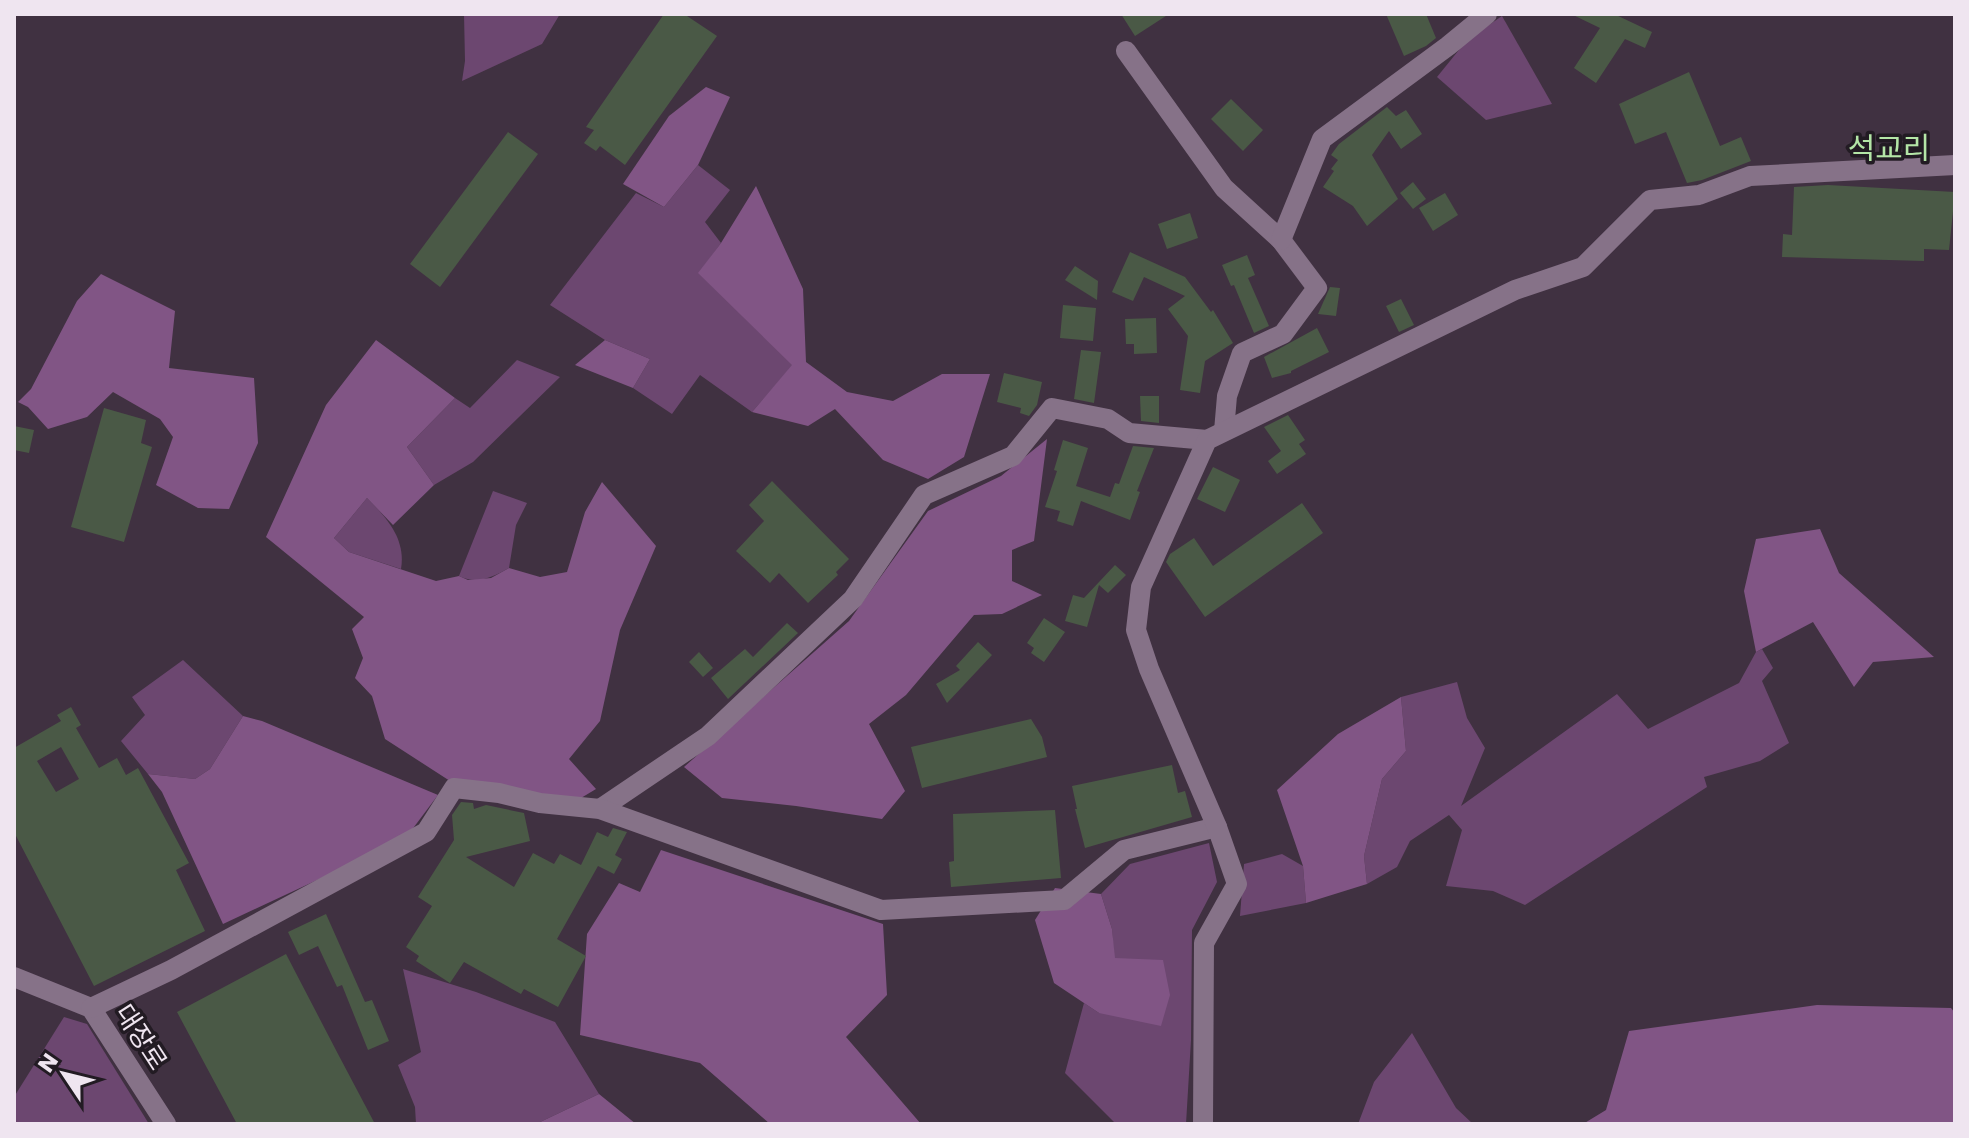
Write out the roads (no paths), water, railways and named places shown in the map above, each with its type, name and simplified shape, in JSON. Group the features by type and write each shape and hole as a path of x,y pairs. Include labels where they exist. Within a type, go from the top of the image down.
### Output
{"street":[{"path":"1281,240 1322,139 1487,14"},
{"path":"1126,51 1224,188 1281,240 1317,288 1283,334 1242,353 1216,436 1141,587 1136,630 1149,669 1217,827 1237,884 1204,943 1203,1124"},
{"path":"600,809 708,736 853,599 924,495 1013,456 1052,408 1108,419 1129,433 1216,436 1515,290 1583,267 1650,200 1699,195 1750,176 1955,165"},
{"path":"91,1008 171,970 426,832 454,788 499,793 540,803 600,809 881,910 1064,900 1124,850 1217,827"},
{"name":"대장로","path":"14,977 91,1008 166,1124"}],"district":[{"name":"석교리","path":"1889,149"}]}
